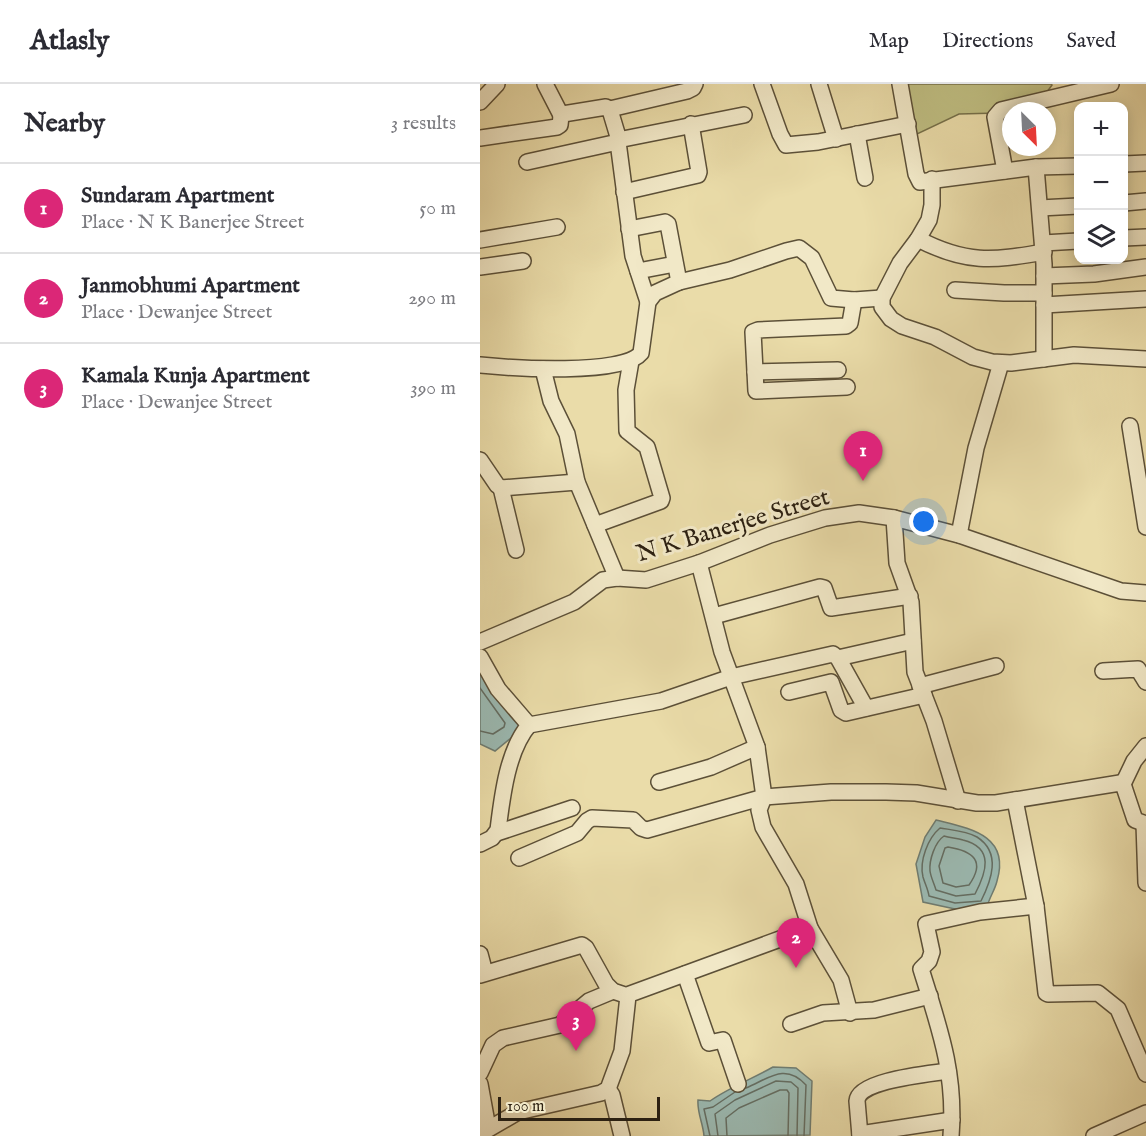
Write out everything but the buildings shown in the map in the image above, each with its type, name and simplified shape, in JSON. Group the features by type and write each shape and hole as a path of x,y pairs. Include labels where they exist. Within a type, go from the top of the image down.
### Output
{"street":[{"path":"480,102 497,84"},
{"path":"480,138 557,127 560,124 561,115 545,84"},
{"path":"561,115 581,110 606,107 610,109 691,89 695,84"},
{"path":"762,84 786,145 836,139 908,124"},
{"path":"819,84 836,139"},
{"path":"900,84 918,180 921,182 1036,167 1074,166"},
{"path":"1005,171 995,117 998,112 1094,85 1111,84"},
{"path":"480,365 543,369 577,368 631,361 640,353 648,302 638,271 629,229 618,141 610,109"},
{"path":"527,162 691,124 744,115"},
{"path":"624,192 700,174 691,124"},
{"path":"857,135 865,178"},
{"path":"1128,164 1146,163"},
{"path":"1036,167 1043,247 1044,359"},
{"path":"932,179 931,213 918,239 900,263 882,298 885,312 896,323 935,338 973,357 1000,363 1089,355 1146,359"},
{"path":"1128,203 1146,201"},
{"path":"1040,208 1074,206"},
{"path":"629,229 667,223 679,282"},
{"path":"480,240 557,227"},
{"path":"1128,238 1146,237"},
{"path":"918,239 942,252 960,256 1006,258 1074,241"},
{"path":"648,302 655,293 679,282 730,270 799,248 812,258 831,298 854,300 882,298"},
{"path":"481,263 523,261"},
{"path":"638,271 675,264"},
{"path":"1044,276 1094,274 1146,267"},
{"path":"955,290 1004,293 1044,299 1146,299"},
{"path":"847,387 758,392 755,389 755,331 848,325 854,300"},
{"path":"595,525 661,501 662,498 646,447 643,442 627,431 626,390 631,361"},
{"path":"959,535 976,448 1000,363"},
{"path":"543,369 551,401 567,434 577,482 617,578"},
{"path":"755,372 838,370"},
{"path":"1130,426 1146,527"},
{"path":"480,460 501,488 516,550"},
{"path":"501,488 577,482"},
{"name":"N K Banerjee Street","path":"480,642 574,602 603,580 617,578 646,580 825,518 859,513 894,518 959,535 1121,591 1146,593"},
{"path":"894,518 897,562 910,596 914,668 958,801"},
{"path":"699,563 730,677 757,747 766,834 798,888 810,928 841,980 850,1013"},
{"path":"714,616 820,587 824,588 831,608 910,596"},
{"path":"838,658 913,641"},
{"path":"529,725 661,701 730,677 831,654 838,658 866,708"},
{"path":"480,657 498,689 529,725"},
{"path":"789,692 831,682 842,712 846,713 996,666"},
{"path":"1103,671 1138,669 1146,682"},
{"path":"497,833 507,770 529,725"},
{"path":"1146,746 1134,761 1123,784 1132,815 1135,820 1145,824 1146,883"},
{"path":"659,782 711,767 757,747"},
{"path":"519,858 577,833 589,819 633,820 640,828 647,830 761,803 831,792 916,793 977,803 1015,800 1080,788 1123,784"},
{"path":"1015,800 1036,906 1046,993 1098,993 1115,1006 1146,1074"},
{"path":"480,844 497,833 572,808"},
{"path":"951,1136 952,1120 946,1053 921,969 929,962 932,952 926,923 980,912 1036,906"},
{"path":"480,954 483,974 582,945 586,948 606,984 613,991 628,996 810,928"},
{"path":"685,974 709,1043 723,1040 738,1084"},
{"path":"480,1073 493,1045 503,1038 560,1025 589,1001 613,991"},
{"path":"480,1084 484,1131 518,1112 601,1093 608,1089 621,1051 628,996"},
{"path":"791,1024 823,1013 850,1013 882,1008 930,996"},
{"path":"948,1071 888,1082 862,1091 857,1096 860,1135 952,1120"},
{"path":"608,1089 612,1095 622,1136"},
{"path":"1094,1136 1146,1113"}],"shaded area":[{"path":"903,84 1052,85 1042,99 1033,102 1002,102 1002,112 998,113 959,114 915,135"}],"water":[{"path":"480,665 520,719 517,733 495,751 480,744"},
{"path":"936,820 973,830 992,843 998,853 1000,865 997,881 987,907 955,909 923,902 916,864 925,837"},
{"path":"773,1067 796,1068 812,1081 810,1135 704,1136 698,1100 710,1101"}],"place":[{"name":"Sundaram Apartment","path":"863,481"},
{"name":"Janmobhumi Apartment","path":"796,968"},
{"name":"Kamala Kunja Apartment","path":"576,1051"}]}
